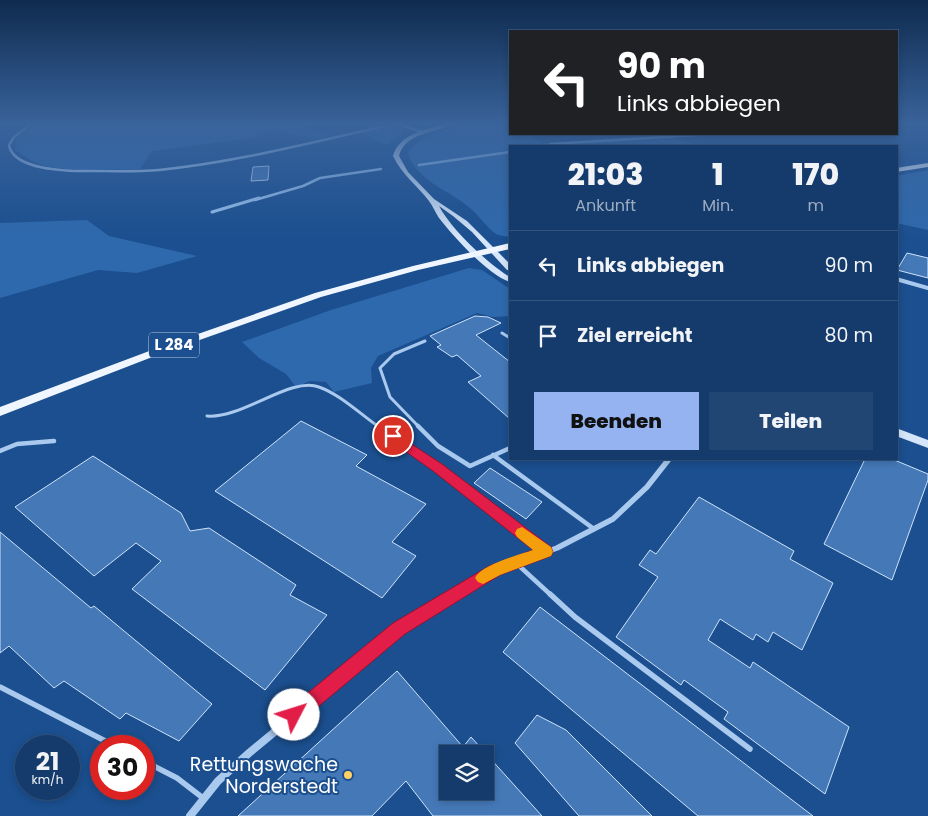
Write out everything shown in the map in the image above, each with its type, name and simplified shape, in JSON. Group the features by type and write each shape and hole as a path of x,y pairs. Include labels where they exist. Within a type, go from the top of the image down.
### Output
{"main road":[{"path":"398,162 432,200 441,217 489,265 509,279"},
{"path":"898,170 928,165"},
{"path":"432,200 456,213 483,237 509,267"},
{"name":"L 284","path":"0,412 282,306 376,278 509,246"},
{"path":"898,433 928,444"}],"street":[{"path":"28,162 49,169 80,171 156,170 214,162"},
{"path":"898,280 928,288"},
{"path":"190,816 203,798 249,753 399,629 494,571 546,552 613,519 647,487 669,460"}],"lane":[{"path":"502,333 509,337"},
{"path":"425,341 402,349 385,359 380,368 390,397 438,446 470,466 509,448"},
{"path":"207,416 220,417 303,384 318,386 333,394 437,468 546,552"},
{"path":"0,451 17,444 54,441"},
{"path":"492,455 594,528"},
{"path":"516,563 575,617 750,750"},
{"path":"0,687 94,735"},
{"path":"155,766 178,778 203,798"}],"shaded area":[{"path":"35,162 145,162 140,169 85,170 55,168"},
{"path":"412,162 509,162 509,237 494,233 470,208 425,178"},
{"path":"928,170 928,230 898,223 898,176"},
{"path":"87,220 109,236 197,256 137,273 98,270 0,298 0,223"},
{"path":"469,268 482,270 509,288 509,316 493,317 477,313 378,356 371,368 372,383 334,392 326,382 310,381 296,387 286,374 259,358 242,342 331,310"}],"building":[{"path":"269,166 268,180 251,181 253,167"},
{"path":"907,253 928,258 928,278 898,270"},
{"path":"475,316 488,317 501,323 476,335 509,361 509,418 468,382 481,376 457,355 452,357 437,347 441,345 430,336"},
{"path":"301,421 367,455 356,466 426,504 392,542 416,556 382,598 215,491"},
{"path":"93,456 181,513 190,531 209,528 296,585 290,595 327,615 265,690 132,589 161,561 136,543 94,576 15,507"},
{"path":"865,460 894,460 928,474 928,480 892,580 824,544"},
{"path":"490,468 542,502 526,519 474,483"},
{"path":"699,497 794,551 790,559 833,583 802,650 773,632 768,642 756,634 753,640 720,619 708,640 750,668 753,662 849,727 825,794 724,719 728,712 684,680 681,685 616,637 658,577 639,565 650,550 656,554"},
{"path":"0,532 91,608 94,606 212,704 179,741 126,713 120,719 64,681 54,688 9,646 0,653"},
{"path":"540,607 813,816 698,816 503,652"},
{"name":"Rettungswache Norderstedt","path":"397,671 461,745 439,745 439,800 494,800 494,763 542,816 433,816 406,781 372,816 238,816"},
{"path":"537,715 566,730 652,816 579,816 515,743"},
{"name":"Rettungswache Norderstedt","path":"471,737 478,745 465,745"}],"waterway":[{"path":"419,165 439,162"},
{"path":"255,200 303,186 320,178 381,169"},
{"path":"212,212 259,198"}],"slow traffic":[{"path":"483,578 494,571 546,552 522,533"}],"place":[{"name":"Rettungswache Norderstedt","path":"348,775"}],"route":[{"path":"294,715 399,629 494,571 546,552 393,436"}]}
